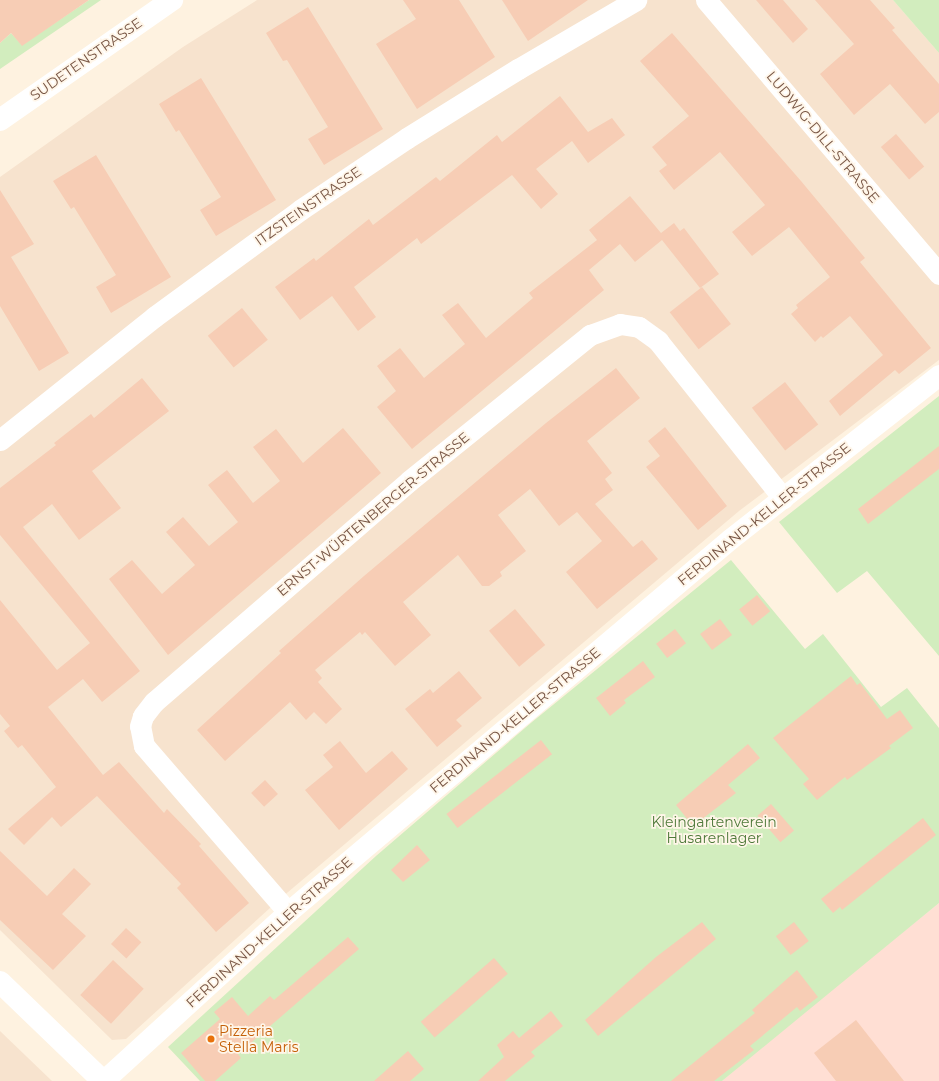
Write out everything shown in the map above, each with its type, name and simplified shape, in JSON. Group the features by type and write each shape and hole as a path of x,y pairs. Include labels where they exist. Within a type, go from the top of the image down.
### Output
{"main road":[{"name":"SUDETENSTRASSE","path":"0,120 172,0"},
{"path":"0,982 103,1081"}],"street":[{"name":"ITZSTEINSTRASSE","path":"0,440 154,317 300,210 407,138 636,0"},
{"name":"LUDWIG-DILL-STRASSE","path":"706,0 939,274"},
{"name":"ERNST-WÜRTENBERGER-STRASSE","path":"288,912 144,746 140,726 144,716 154,702 409,481 590,335 620,324 639,327 658,341 783,498"},
{"name":"FERDINAND-KELLER-STRASSE","path":"103,1081 288,912 718,550 939,375"}],"shaded area":[{"path":"257,0 893,0 939,53 939,360 739,511 281,898 126,1039 112,1040 0,930 0,177 183,47"},
{"path":"939,903 939,1081 722,1081 779,1032"},
{"path":"0,1031 52,1081 0,1081"}],"green space":[{"path":"89,0 101,0 0,69 0,43 11,33 22,45"},
{"path":"893,0 939,0 939,53"},
{"path":"939,396 939,656 867,571 837,593 779,522"},
{"name":"Kleingartenverein Husarenlager","path":"731,560 805,649 823,634 881,707 907,688 939,728 939,903 722,1081 200,1081 168,1047 376,856 532,722"}],"building":[{"path":"0,0 89,0 22,46 11,33 0,43"},
{"path":"403,0 459,0 495,57 417,109 376,44 416,19"},
{"path":"502,0 588,0 528,41"},
{"path":"756,0 783,0 808,29 793,43"},
{"path":"815,0 870,0 895,28 892,30 939,84 939,112 925,124 890,84 854,115 820,74 854,44"},
{"path":"308,7 383,129 324,165 308,139 328,127 287,60 283,61 266,33"},
{"path":"672,33 801,181 865,258 860,262 931,348 899,374 895,370 840,416 829,401 883,355 850,316 823,338 821,336 815,342 791,314 798,308 796,305 830,277 789,227 752,256 732,232 765,205 720,152 674,190 659,171 667,165 652,147 689,116 640,61"},
{"path":"201,78 276,200 216,236 200,210 221,197 179,130 176,132 159,104"},
{"path":"560,96 588,132 612,118 625,135 588,163 572,141 536,169 558,194 541,209 512,175 421,244 417,238 354,287 376,317 358,331 332,296 300,320 275,287 314,258 316,261 369,219 373,225 436,177 440,181 497,135 502,142"},
{"path":"896,134 924,166 909,180 881,147"},
{"path":"96,155 171,277 111,313 96,287 116,275 74,207 71,209 53,181"},
{"path":"0,190 34,244 11,257 69,353 39,371 0,306"},
{"path":"630,196 661,233 674,223 680,231 684,228 719,274 700,288 662,240 635,262 620,244 589,270 604,290 412,449 377,407 396,391 377,366 400,348 424,378 465,344 442,315 458,303 486,338 533,298 529,293 597,240 589,230"},
{"path":"702,287 731,324 699,349 670,312"},
{"path":"242,308 268,340 234,368 208,336"},
{"path":"616,368 640,398 587,441 612,473 605,479 613,490 595,504 633,547 642,540 658,559 597,609 566,572 602,541 577,512 559,526 530,489 498,515 526,551 500,572 502,576 489,586 482,586 458,555 403,602 431,635 395,666 365,632 362,635 360,632 315,670 322,678 318,682 342,709 326,724 314,712 306,720 290,702 225,761 197,730 281,653 279,651 364,576 546,423"},
{"path":"142,378 169,411 92,471 121,508 79,540 52,504 23,527 140,671 102,702 83,679 48,707 103,775 119,762 164,813 167,809 201,844 199,846 249,903 216,932 177,888 181,884 97,796 61,827 52,817 24,845 8,829 56,787 22,745 18,748 4,731 10,726 0,714 0,600 57,670 90,643 0,535 0,488 56,445 54,443 91,414 94,418"},
{"path":"785,382 818,425 785,450 752,408"},
{"path":"665,427 727,506 698,530 646,467 660,456 648,441"},
{"path":"343,428 381,473 168,655 109,579 132,560 162,594 195,565 166,532 183,517 209,546 238,522 208,485 227,470 253,503 280,481 253,447 276,429 303,463"},
{"path":"939,446 939,469 868,524 858,509"},
{"path":"757,595 770,611 752,626 739,609"},
{"path":"515,609 545,645 519,667 489,631"},
{"path":"720,619 732,635 712,650 700,634"},
{"path":"675,629 686,643 667,658 656,644"},
{"path":"643,661 655,677 624,700 626,703 610,716 596,698"},
{"path":"459,671 482,698 456,720 462,726 437,747 405,709 430,689 433,693"},
{"path":"851,676 857,685 860,683 887,719 900,710 913,728 889,746 891,748 847,780 845,777 817,800 803,784 809,779 773,738"},
{"path":"541,740 552,754 458,828 446,814"},
{"path":"340,741 366,773 392,751 408,769 339,830 305,790 333,767 323,755"},
{"path":"748,744 760,758 728,785 736,793 693,826 676,805"},
{"path":"265,780 278,794 264,807 251,793"},
{"path":"771,804 794,830 780,842 757,816"},
{"path":"923,818 936,835 842,910 840,907 833,913 821,899"},
{"path":"417,845 430,860 403,882 391,870"},
{"path":"0,851 47,896 74,868 91,884 62,914 86,936 53,970 0,920"},
{"path":"702,922 716,939 598,1036 585,1020 656,957"},
{"path":"794,922 809,941 791,955 776,936"},
{"path":"126,928 141,942 126,958 111,944"},
{"path":"348,937 359,949 238,1054 241,1058 215,1081 205,1081 181,1053 220,1019 214,1012 232,997 248,1016 270,996 274,1000"},
{"path":"494,958 508,974 435,1037 421,1022"},
{"path":"113,960 144,989 111,1024 80,995"},
{"path":"797,970 818,997 800,1011 797,1007 750,1046 754,1050 714,1081 671,1081 755,1013 752,1010"},
{"path":"551,1011 563,1026 531,1052 535,1056 505,1081 478,1081 504,1057 497,1045 513,1031 519,1038"},
{"path":"856,1020 904,1081 836,1081 814,1053"},
{"path":"408,1051 424,1069 410,1081 374,1081"}],"place":[{"name":"Pizzeria Stella Maris","path":"211,1039"}]}
